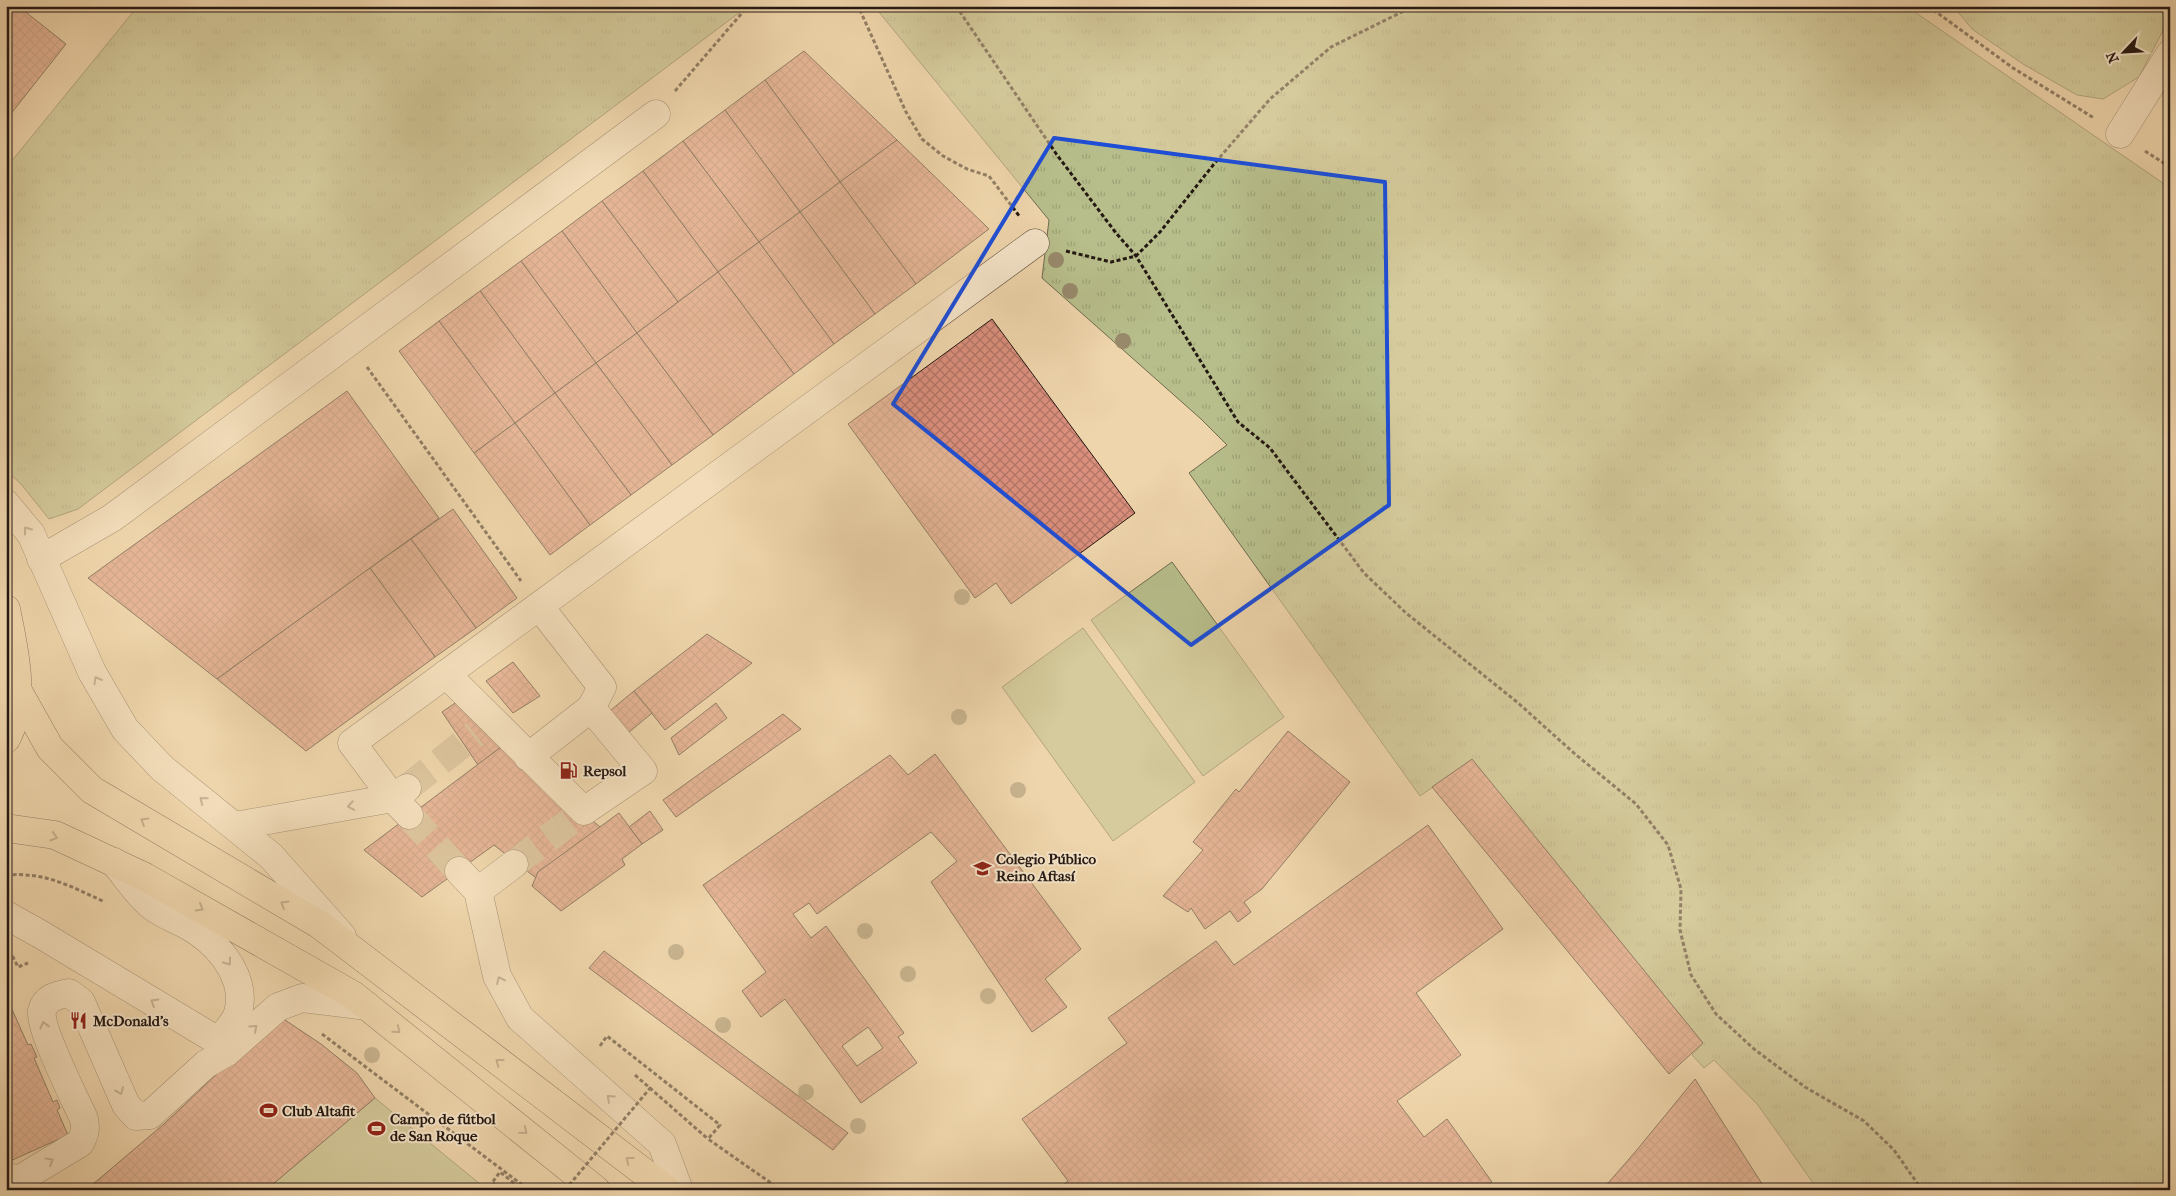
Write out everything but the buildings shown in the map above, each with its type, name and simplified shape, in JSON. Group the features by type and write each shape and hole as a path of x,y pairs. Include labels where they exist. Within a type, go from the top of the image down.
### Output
{"highway":[{"path":"6,609 18,691 12,728 6,739"},
{"path":"18,691 50,748 92,790 320,925 667,1190"},
{"path":"6,828 55,836 114,862 145,877 353,995 596,1190"}],"street":[{"path":"2120,134 2170,54"},
{"path":"41,559 112,518 656,114"},
{"path":"234,826 403,800 352,743 1035,243"},
{"path":"6,504 31,534 92,672 125,729 162,768 271,856 362,957"},
{"path":"528,757 591,708 602,687 539,606"},
{"path":"446,674 484,727 528,757 584,811 644,771 591,708"},
{"path":"100,970 87,968 78,970 73,977 73,986 126,1106 136,1116 150,1115 212,1052 229,1029 238,1013 239,992 234,970 218,949 198,932 151,905 114,862"},
{"path":"478,891 514,864"},
{"path":"459,871 478,891 497,976 520,1018 662,1144 679,1190"},
{"path":"6,916 100,970 212,1052 227,1052 278,1007 302,998 367,1006"},
{"path":"6,1176 14,1179 22,1178 80,1143 85,1135 84,1119 45,1030 42,1012 46,1002 55,995 69,993 81,1002"}],"path":[{"path":"656,114 748,6"},
{"path":"854,6 859,8 906,112 922,139 943,156 967,169 989,176 1018,213 1035,243 1111,262 1136,256 1160,232 1214,164 1270,99 1331,47 1414,6"},
{"path":"956,6 1057,155 1116,233 1136,256 1238,422 1270,448 1364,573 1406,612 1517,702 1575,754 1636,804 1668,845 1681,889 1680,930 1691,975 1716,1014 1754,1049 1805,1087 1864,1121 1894,1150 1922,1190"},
{"path":"1928,6 2013,68 2170,167"},
{"path":"350,342 539,606"},
{"path":"607,1052 600,1047 607,1036 720,1125 708,1139"},
{"path":"629,1070 651,1087 708,1139 781,1190"},
{"path":"565,1190 651,1087"},
{"path":"501,1190 492,1183 500,1172 523,1190"}],"highlighted area":[{"path":"1054,138 1385,182 1389,505 1191,645 893,404"}],"green space":[{"path":"138,6 748,6 78,509 49,519 21,484 6,470 6,168"},
{"path":"874,6 1906,6 2170,188 2170,1190 1818,1190 1758,1105 1714,1060 1704,1068 1692,1055 1703,1043 1472,760 1420,796 1189,473 1227,445 1201,419 1042,278 1049,220"},
{"path":"1953,6 2162,6 2170,10 2170,17 2139,77 2103,99 2077,95 2023,64 1972,29"},
{"path":"1172,562 1284,717 1203,776 1091,620"},
{"path":"1083,628 1195,782 1113,841 1002,687"},
{"name":"Campo de fútbol de San Roque","path":"375,1098 480,1184 475,1190 266,1190"}],"tunnel":[{"path":"407,788 475,734"},
{"path":"514,864 584,811"},
{"path":"409,815 459,871"}],"place":[{"name":"Repsol","path":"569,771"},
{"name":"Colegio Público Reino Aftasí","path":"982,868"},
{"name":"McDonald's","path":"79,1021"},
{"name":"Club Altafit","path":"268,1111"},
{"name":"Campo de fútbol de San Roque","path":"376,1128"}]}
